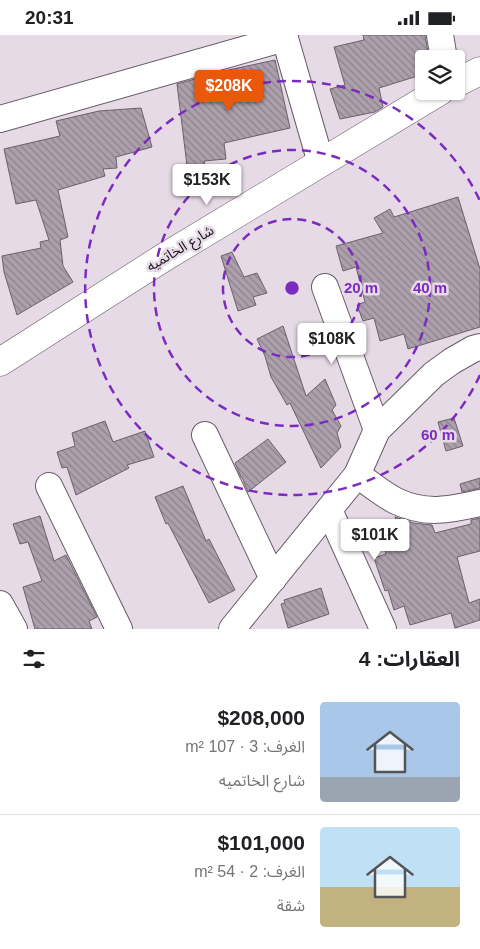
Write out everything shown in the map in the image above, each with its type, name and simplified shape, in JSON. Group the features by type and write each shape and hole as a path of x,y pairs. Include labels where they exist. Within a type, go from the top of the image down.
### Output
{"street":[{"path":"440,35 442,50"},
{"path":"0,119 285,36 321,163"},
{"path":"465,78 480,71"},
{"name":"شارع الخاتميه","path":"0,362 163,258 425,100"},
{"path":"325,287 377,429"},
{"path":"232,629 357,475 377,429 434,374 452,361 480,347"},
{"path":"205,435 273,579"},
{"path":"357,475 395,500 414,508 435,511 480,503"},
{"path":"49,486 120,629"},
{"path":"329,510 383,629"},
{"path":"0,604 14,629"}],"building":[{"path":"363,35 425,35 428,50 415,50 415,77 379,88 383,107 375,112 340,119 330,89 345,85 334,47 364,40"},
{"path":"275,60 290,128 224,143 226,159 204,161 208,178 189,182 177,84"},
{"path":"141,108 152,147 116,157 117,168 103,169 105,176 58,190 68,237 60,240 63,266 73,282 17,315 4,272 2,256 41,248 40,242 49,240 36,200 16,204 4,149 60,136 56,121 99,111"},
{"path":"458,197 480,269 480,327 408,349 404,334 380,341 374,318 363,321 357,305 365,302 356,267 343,271 336,246 383,233 374,218 390,209 394,217"},
{"path":"232,252 244,277 257,273 267,293 253,297 256,305 238,311 221,256"},
{"path":"283,326 306,396 325,379 336,405 332,410 341,426 337,433 341,447 321,468 290,403 287,405 271,377 265,356 257,339"},
{"path":"454,418 463,446 446,451 438,422"},
{"path":"105,421 113,442 145,431 154,457 127,465 129,468 76,495 67,467 62,468 57,452 75,446 72,433"},
{"path":"268,439 286,462 248,492 235,463"},
{"path":"480,478 480,488 462,492 460,484"},
{"path":"183,486 206,541 209,539 235,590 209,603 168,523 166,524 155,497"},
{"path":"40,516 54,561 66,555 97,617 89,621 92,629 35,629 23,587 42,581 28,542 20,544 13,524"},
{"path":"395,517 413,523 432,525 435,533 471,524 471,520 480,518 480,551 457,557 469,603 480,599 480,620 455,628 451,613 410,625 404,606 394,610 388,590 385,591 374,558 386,554 383,541 402,537"},
{"path":"321,588 329,614 288,628 281,604 285,603 284,600"}]}
